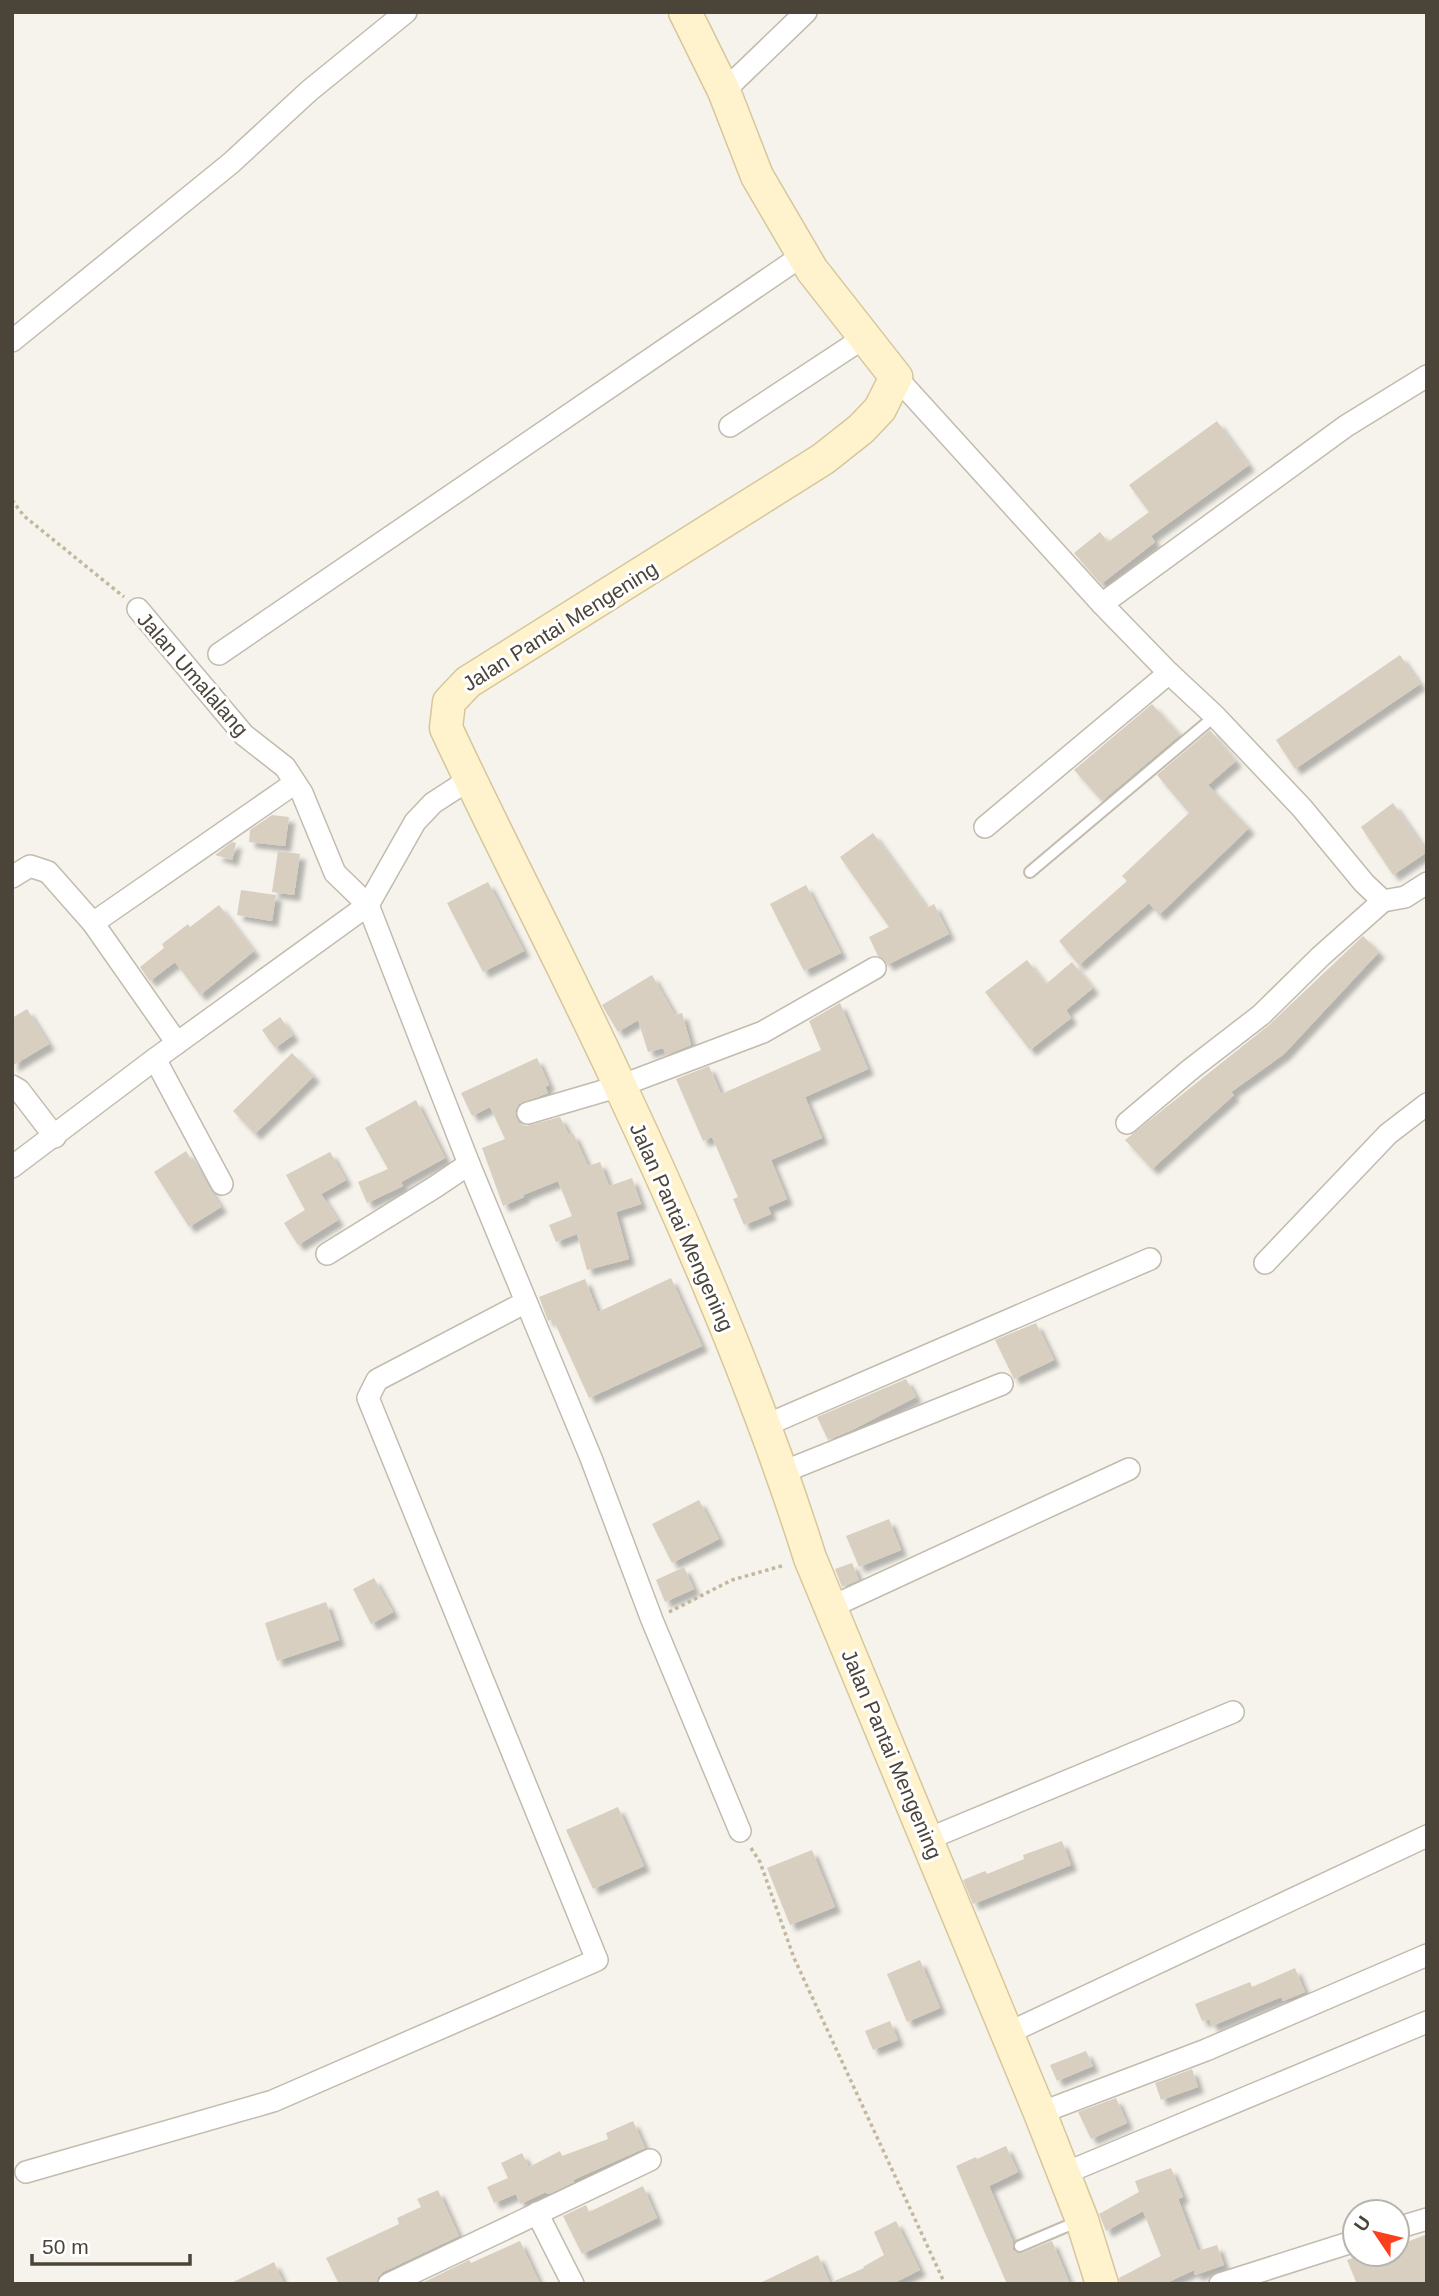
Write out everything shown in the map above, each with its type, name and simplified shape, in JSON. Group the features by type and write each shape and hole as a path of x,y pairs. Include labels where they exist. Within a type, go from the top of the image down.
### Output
{"street":[{"path":"12,341 231,163 309,91 406,12"},
{"path":"685,12 724,91 757,176 812,270 896,377 1102,604 1215,716 1302,808 1364,883 1383,901"},
{"path":"724,91 806,12"},
{"path":"219,654 803,255"},
{"path":"730,426 865,337"},
{"path":"1102,604 1346,426 1427,376"},
{"name":"Jalan Pantai Mengening","path":"896,377 880,409 861,429 823,459 468,682 449,702 446,728 620,1086 725,1321 783,1472 810,1558 1040,2113 1082,2220 1101,2284"},
{"name":"Jalan Umalalang","path":"138,609 244,735 285,767 302,793 335,873 363,909"},
{"path":"985,827 1169,673"},
{"path":"12,1167 155,1059 363,909 415,822 433,803 470,779"},
{"path":"93,923 295,783"},
{"path":"12,877 30,866 48,872 93,923 177,1043"},
{"path":"1127,1124 1191,1069 1261,1015 1321,956 1383,901 1405,897 1427,883"},
{"path":"363,909 591,1458 652,1620 740,1831"},
{"path":"528,1113 620,1086 763,1032 875,968"},
{"path":"155,1059 222,1184"},
{"path":"12,1086 19,1090 55,1137"},
{"path":"1265,1263 1388,1134 1427,1104"},
{"path":"327,1254 469,1164"},
{"path":"764,1426 1150,1259"},
{"path":"26,2172 273,2101 597,1960 368,1398 377,1380 526,1303"},
{"path":"783,1472 1002,1384"},
{"path":"831,1607 1129,1469"},
{"path":"928,1839 1233,1712"},
{"path":"1006,2034 1427,1836"},
{"path":"1040,2113 1206,2050 1427,1955"},
{"path":"1063,2174 1427,2022"},
{"path":"389,2284 650,2160"},
{"path":"537,2213 573,2284"},
{"path":"1220,2284 1341,2245"}],"lane":[{"path":"1030,872 1215,716"},
{"path":"1020,2246 1082,2220"}],"path":[{"name":"Jalan Umalalang","path":"12,500 24,516 138,609"},
{"path":"652,1620 732,1580 810,1558"},
{"path":"740,1831 760,1862 794,1958 945,2284"}],"building":[{"path":"1217,421 1249,465 1151,536 1155,542 1101,584 1074,553 1100,532 1108,542 1149,512 1129,485"},
{"path":"1400,655 1420,684 1295,769 1276,740"},
{"path":"1152,704 1180,735 1102,801 1074,770"},
{"path":"1210,730 1236,761 1208,785 1249,828 1159,915 1149,903 1079,965 1059,941 1127,881 1122,876 1189,813 1157,775"},
{"path":"1393,803 1427,852 1393,875 1361,827"},
{"path":"272,815 289,817 285,846 249,842 250,830"},
{"path":"873,833 927,908 934,904 949,934 887,965 886,961 878,956 869,937 889,927 840,857"},
{"path":"232,842 236,843 232,860 215,855"},
{"path":"278,851 300,854 294,895 272,892"},
{"path":"488,882 524,951 483,972 447,903"},
{"path":"806,885 841,953 804,971 770,904"},
{"path":"241,890 276,895 272,921 237,915"},
{"path":"219,905 254,951 200,995 175,962 150,981 140,967 164,948 162,944"},
{"path":"1363,936 1379,952 1284,1054 1231,1092 1234,1095 1152,1169 1125,1140 1269,1025"},
{"path":"1027,960 1046,984 1072,962 1093,988 1066,1010 1071,1018 1030,1050 985,992"},
{"path":"652,975 675,1015 682,1013 691,1045 666,1055 663,1048 648,1052 638,1020 618,1032 602,1005"},
{"path":"840,1003 868,1069 805,1097 822,1138 771,1160 787,1199 768,1207 771,1214 744,1225 733,1199 738,1197 712,1137 703,1141 676,1079 709,1066 721,1094 821,1050 809,1021"},
{"path":"27,1009 49,1044 12,1066 12,1018"},
{"path":"280,1017 293,1035 275,1048 262,1030"},
{"path":"292,1053 314,1076 255,1134 233,1111"},
{"path":"537,1058 549,1085 545,1087 548,1093 519,1104 515,1111 516,1117 519,1123 526,1126 560,1117 569,1135 573,1133 588,1166 600,1162 609,1186 632,1178 641,1204 616,1212 629,1259 587,1270 577,1234 556,1242 549,1225 572,1216 558,1181 503,1206 482,1148 505,1139 490,1107 472,1116 461,1093"},
{"path":"416,1100 445,1158 401,1182 403,1186 367,1203 358,1182 388,1169 365,1128"},
{"path":"186,1151 221,1207 189,1227 154,1172"},
{"path":"330,1152 346,1180 321,1194 338,1220 298,1245 284,1223 305,1210 286,1175"},
{"path":"671,1278 702,1346 589,1398 553,1319 548,1321 539,1297 585,1279 598,1312"},
{"path":"1036,1323 1054,1360 1014,1379 995,1340"},
{"path":"906,1379 916,1397 828,1440 817,1417"},
{"path":"699,1500 719,1539 672,1563 652,1524"},
{"path":"889,1519 901,1550 859,1567 846,1536"},
{"path":"852,1563 859,1580 842,1587 835,1569"},
{"path":"684,1567 694,1589 665,1602 656,1580"},
{"path":"374,1578 393,1612 371,1624 353,1589"},
{"path":"326,1602 339,1640 277,1661 265,1623"},
{"path":"618,1807 644,1866 593,1889 566,1830"},
{"path":"1062,1841 1071,1865 973,1904 963,1880 985,1871 987,1874 1024,1859 1023,1855"},
{"path":"812,1850 835,1907 790,1925 767,1868"},
{"path":"920,1960 940,2008 907,2022 887,1974"},
{"path":"1295,1968 1305,1992 1283,2001 1281,1997 1212,2026 1209,2019 1202,2021 1195,2004 1250,1982 1252,1987"},
{"path":"890,2021 898,2040 873,2050 865,2031"},
{"path":"1086,2051 1093,2066 1057,2081 1050,2065"},
{"path":"1192,2069 1198,2087 1161,2100 1155,2083"},
{"path":"1116,2098 1127,2123 1091,2139 1078,2112"},
{"path":"633,2121 645,2148 573,2180 574,2182 551,2193 546,2192 520,2204 516,2194 494,2203 487,2187 508,2178 501,2163 522,2153 529,2167 560,2151 562,2156 608,2139 606,2133"},
{"path":"1006,2146 1018,2172 989,2186 1013,2242 1013,2250 1022,2253 1052,2241 1070,2284 1007,2284 956,2166"},
{"path":"1171,2168 1183,2197 1178,2199 1198,2251 1217,2245 1224,2265 1195,2275 1194,2270 1164,2284 1120,2284 1119,2278 1161,2256 1143,2211 1106,2231 1099,2214 1139,2192 1135,2181"},
{"path":"643,2186 657,2218 582,2254 563,2216 586,2205 589,2212"},
{"path":"438,2190 459,2236 383,2272 376,2284 339,2284 326,2258 399,2224 397,2218 421,2207 417,2199"},
{"path":"896,2221 920,2270 892,2284 758,2284 818,2255 830,2283 864,2268 884,2255 874,2232"},
{"path":"1427,2234 1427,2284 1357,2284 1350,2268 1411,2268 1411,2240"},
{"path":"520,2241 540,2284 420,2284 469,2260 471,2263"},
{"path":"274,2262 284,2284 229,2284 266,2266"}]}
